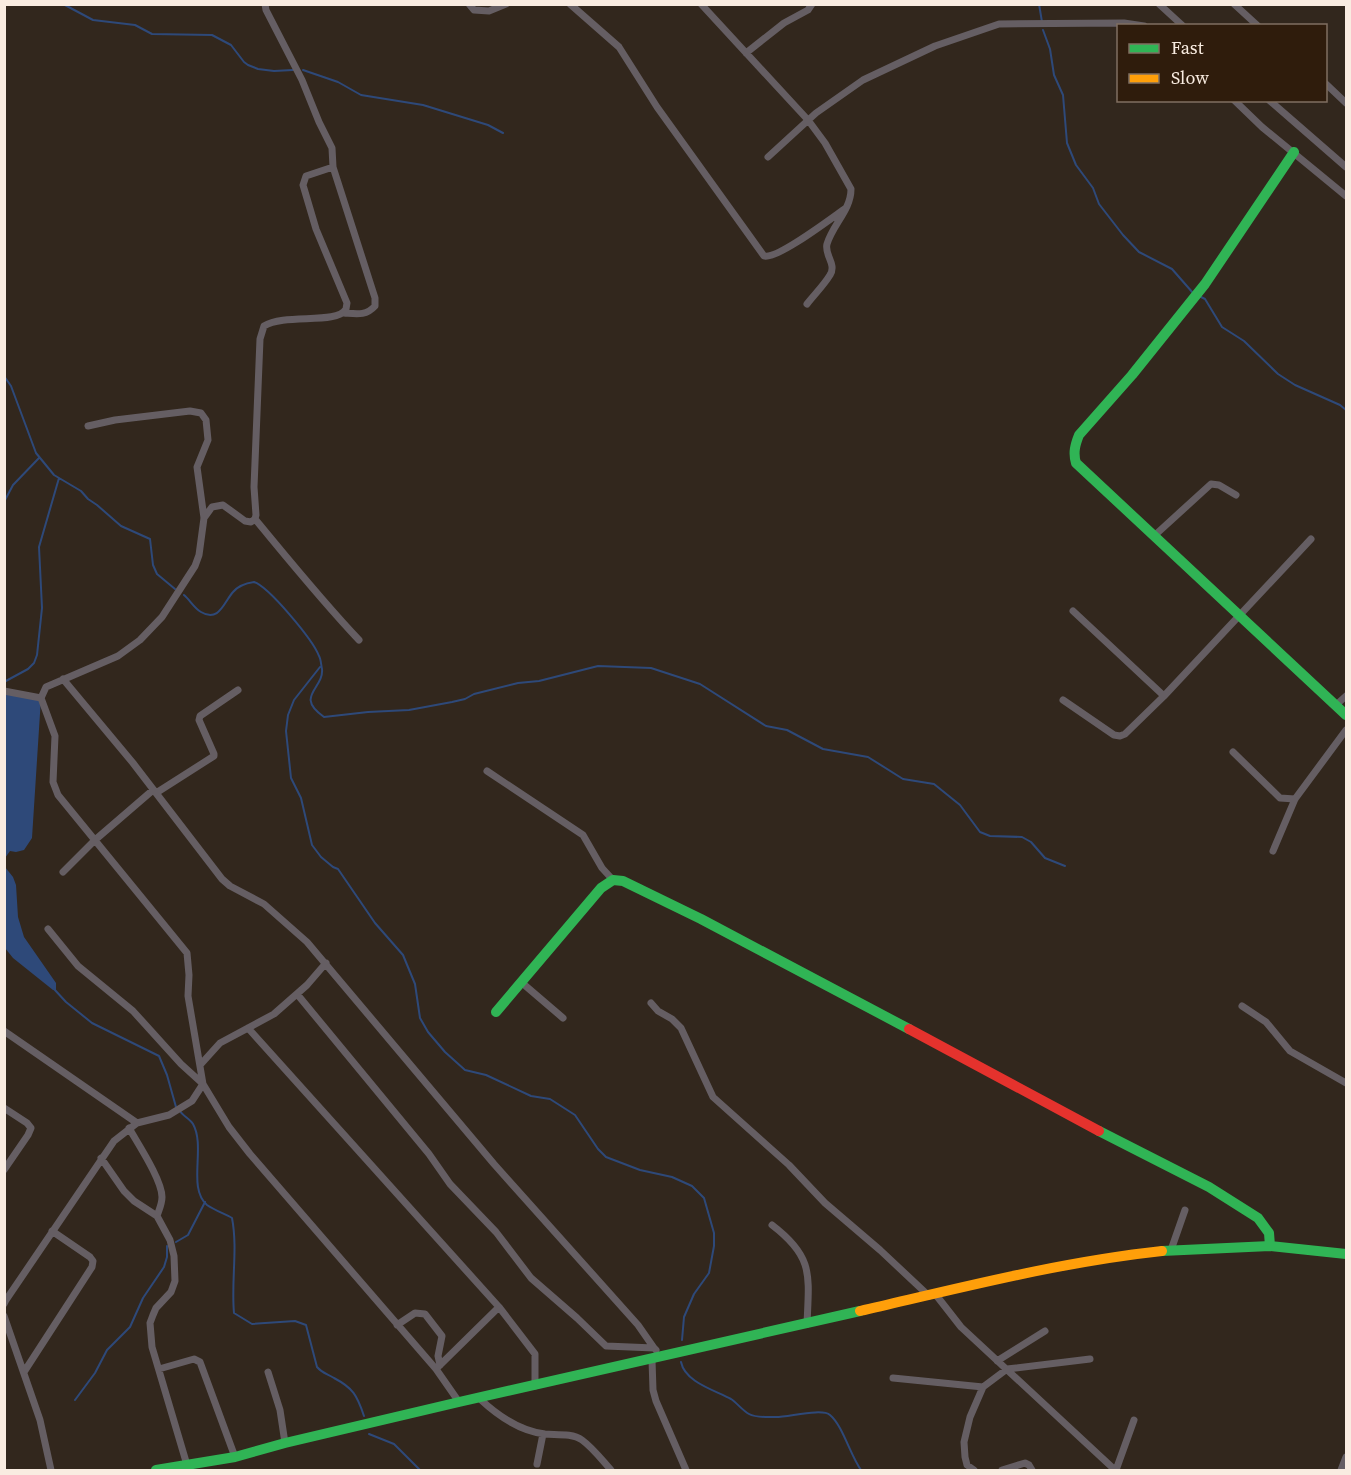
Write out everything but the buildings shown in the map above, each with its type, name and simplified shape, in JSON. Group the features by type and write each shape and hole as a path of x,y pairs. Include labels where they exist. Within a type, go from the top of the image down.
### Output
{"street":[{"path":"259,4 266,7 332,148 333,167 375,298 375,306 370,312 361,315 344,313 325,318 279,320 264,326 261,332 255,447 255,519 327,606 359,640"},
{"path":"469,4 474,10 489,11 506,4"},
{"path":"570,4 619,47 657,107 764,256 770,257 790,246 846,208"},
{"path":"701,4 808,120 847,178 851,192 846,208 827,245 827,255 832,264 831,274 807,304"},
{"path":"746,53 784,23 808,10 812,4"},
{"path":"1159,4 1181,24"},
{"path":"1234,4 1256,24"},
{"path":"768,157 808,120 863,80 935,46 999,24 1124,22 1134,24"},
{"path":"1327,85 1347,103"},
{"path":"1236,102 1347,196"},
{"path":"1271,102 1347,167"},
{"path":"1294,152 1205,284 1132,375 1079,435 1073,456 1076,463 1347,715"},
{"path":"333,167 306,176 303,185 316,228 347,303 344,313"},
{"path":"5,1301 114,1141 137,1123 169,1115 192,1101 203,1084 189,1003 188,953 58,795 53,782 55,736 41,698 46,687 118,656 140,640 162,617 195,566 199,555 204,518 197,467 208,440 208,430 206,420 201,413 190,411 115,420 88,426"},
{"path":"1154,536 1211,484 1219,485 1236,495"},
{"path":"204,518 212,507 224,505 245,521 251,522 255,519"},
{"path":"1063,700 1114,735 1125,734 1164,696 1311,539"},
{"path":"1073,611 1164,696"},
{"path":"63,679 107,730 222,879 230,886 264,904 307,942 494,1164 638,1325 656,1355 653,1390 686,1470"},
{"path":"63,872 95,840 154,791 214,756 199,720 201,716 238,690"},
{"path":"4,691 41,698"},
{"path":"1336,705 1347,696"},
{"path":"1273,851 1295,799 1347,730"},
{"path":"1233,752 1280,798 1295,799"},
{"path":"487,771 583,834 602,868 614,880 631,883 675,908 701,919 1209,1187 1258,1218 1269,1233 1270,1246"},
{"path":"496,1012 600,888 614,880"},
{"path":"48,929 78,966 133,1011 181,1064 203,1084 229,1127 250,1154 397,1325 438,1367 459,1402"},
{"path":"201,1064 220,1043 274,1014 297,994 326,963"},
{"path":"521,982 563,1018"},
{"path":"297,994 429,1154 450,1184 496,1233 535,1283 578,1318 606,1346 656,1355"},
{"path":"651,1003 681,1029 713,1096 789,1165 825,1203 933,1296 950,1316 997,1361 1116,1470 1134,1420"},
{"path":"1242,1006 1266,1022 1290,1051 1347,1083"},
{"path":"248,1028 498,1307 535,1354 535,1386"},
{"path":"6,1034 137,1123"},
{"path":"4,1108 31,1128 4,1170"},
{"path":"129,1128 148,1161 161,1191 157,1216"},
{"path":"101,1158 134,1202 157,1216 170,1240 174,1256 175,1281 171,1293 156,1308 150,1323 152,1347 190,1467"},
{"path":"1171,1250 1185,1210"},
{"path":"772,1224 788,1237 805,1260 809,1278 807,1324"},
{"path":"24,1372 92,1267 93,1261 90,1257 52,1231"},
{"path":"156,1470 190,1467 235,1457 285,1443 535,1386 656,1355 1116,1256 1171,1250 1270,1246 1347,1254"},
{"path":"438,1367 498,1307"},
{"path":"397,1325 415,1313 425,1314 442,1336 438,1367"},
{"path":"4,1316 40,1420 51,1470"},
{"path":"997,1361 1045,1331"},
{"path":"159,1369 194,1359 200,1362 235,1457"},
{"path":"974,1470 967,1464 964,1442 970,1417 983,1387 1007,1369 1090,1359"},
{"path":"268,1372 280,1410 285,1443"},
{"path":"893,1378 983,1387"},
{"path":"480,1399 508,1421 543,1434 580,1438 611,1470"},
{"path":"537,1464 543,1434"},
{"path":"1341,1470 1347,1457"},
{"path":"1002,1470 1024,1463 1032,1470"}],"water":[{"path":"5,691 41,698 32,838 24,850 10,851 5,858"},
{"path":"5,867 16,885 18,917 24,937 56,983 56,990 13,958 5,948"}],"waterway":[{"path":"63,4 93,20 135,25 152,34 212,35 231,45 248,65 274,71 293,70"},
{"path":"1039,4 1042,22"},
{"path":"1043,30 1050,49 1054,75 1063,95 1067,143 1076,165 1093,188 1099,204 1123,235 1139,252 1172,269 1193,293"},
{"path":"303,70 338,82 361,95 423,105 488,125 503,133"},
{"path":"1201,297 1205,299 1222,327 1244,341 1278,374 1346,410"},
{"path":"4,376 11,386 36,453 54,475 81,491 121,526 150,539 153,565 157,574 175,589"},
{"path":"4,502 13,485 39,458"},
{"path":"4,682 28,669 34,663 37,655 42,608 39,547 59,478"},
{"path":"184,595 199,610 212,615 220,610 240,586 254,582 270,593 300,627 320,657 321,676 312,693 311,703 315,710 324,717 409,710 452,702 518,683 539,681 598,666 651,668 700,684 766,726 787,730 823,749 868,757 903,779 934,784 960,805 980,832 990,836 1022,837 1031,842 1045,858 1065,866"},
{"path":"320,667 294,700 288,715 286,731 291,778 301,798 312,845 321,857 338,869 375,923 403,955 415,984 420,1018 428,1032 445,1052 465,1070 486,1075 531,1096 550,1099 575,1115 606,1157 640,1170 672,1177 692,1186 704,1198 714,1233 714,1246 709,1273 694,1294 684,1317 682,1340"},
{"path":"54,989 92,1023 159,1056 176,1107"},
{"path":"180,1111 192,1122 197,1133 197,1178 201,1198 213,1209 232,1218 234,1313 252,1324 295,1321 306,1325 317,1367 350,1389 364,1416"},
{"path":"176,1242 188,1235 205,1202"},
{"path":"75,1400 95,1373 107,1350 130,1327 143,1298 164,1267 167,1246"},
{"path":"681,1362 688,1375 694,1380 731,1399 752,1415 776,1417 820,1412 830,1415 839,1426 861,1470"},
{"path":"369,1434 394,1444 420,1470"}],"traffic: fast":[{"path":"1294,152 1205,284 1132,375 1079,435 1075,456 1076,463 1346,715"},
{"path":"496,1012 601,888 613,880 623,881 701,919 909,1029"},
{"path":"1099,1131 1209,1187 1258,1218 1269,1233 1270,1246"},
{"path":"1162,1251 1270,1246 1346,1254"},
{"path":"156,1470 235,1457 459,1402 860,1311"}],"traffic: slow":[{"path":"860,1311 1048,1269 1162,1251"}],"traffic: jam":[{"path":"909,1029 1099,1131"}]}
